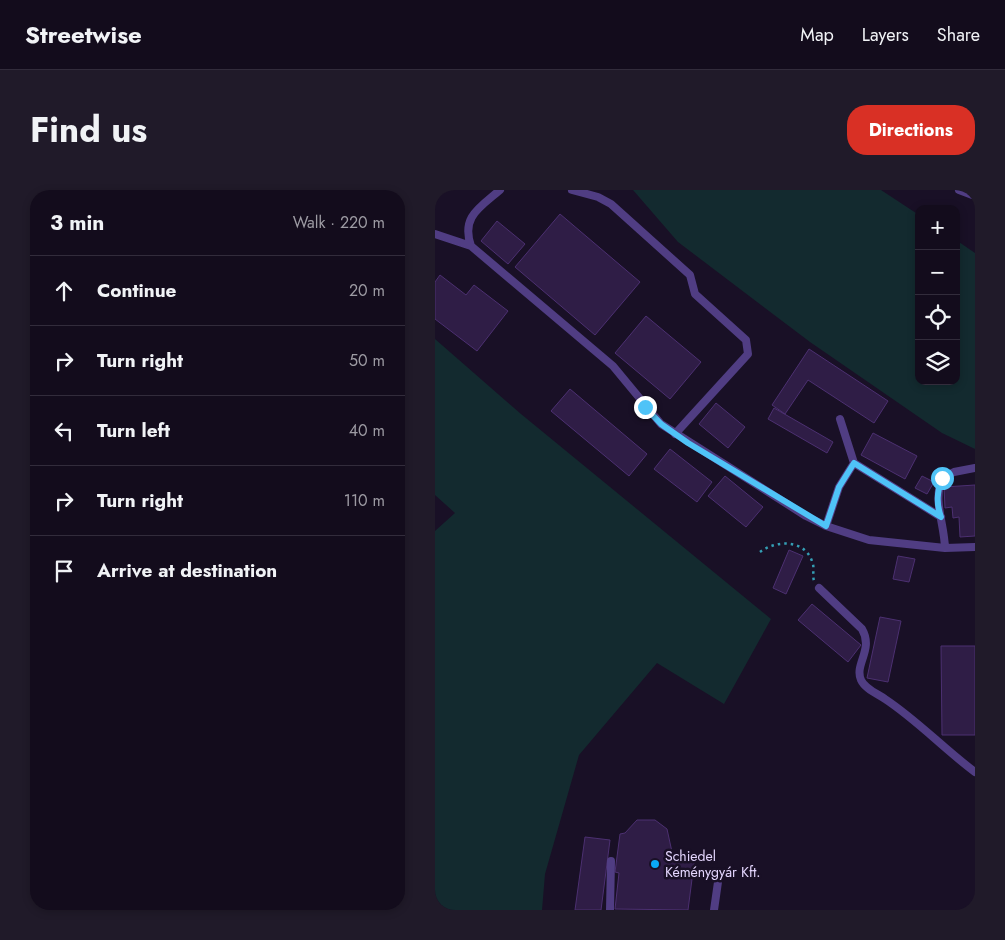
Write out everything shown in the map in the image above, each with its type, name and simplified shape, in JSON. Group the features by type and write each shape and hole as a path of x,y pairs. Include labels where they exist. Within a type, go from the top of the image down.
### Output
{"lane":[{"path":"471,246 467,233 468,224 474,212 500,190"},
{"path":"572,190 599,197 611,204 690,275 695,294 746,340 748,354 675,434"},
{"path":"959,190 975,196"},
{"path":"435,234 471,246 613,366 661,424 826,526 869,540 945,548 975,547"},
{"path":"840,420 854,463 941,517"},
{"path":"826,526 839,487 854,463"},
{"path":"945,548 944,528 937,507 937,491 942,478 954,472 975,468"},
{"path":"819,588 862,629 866,637 868,645 859,676 863,684 887,700 975,772"},
{"path":"610,910 611,861"},
{"path":"714,910 718,882"}],"path":[{"path":"760,552 769,545 785,543 796,545 806,551 812,559 814,568 813,578 819,588"}],"green space":[{"path":"633,190 881,190 915,212 915,385 960,385 960,243 975,253 975,449 942,433 810,342 678,242"},
{"path":"435,339 521,414 771,619 724,704 657,663 579,755 545,874 542,910 435,910 435,531 455,513 435,495"}],"building":[{"path":"560,214 640,282 595,335 515,267"},
{"path":"497,221 525,244 508,264 481,241"},
{"path":"440,275 466,295 474,285 508,311 477,351 435,319 435,282"},
{"path":"646,316 701,362 670,399 615,353"},
{"path":"809,349 888,401 874,423 808,380 785,414 772,405"},
{"path":"570,389 647,454 629,476 551,411"},
{"path":"716,403 745,427 728,448 699,424"},
{"path":"774,408 833,442 827,453 768,419"},
{"path":"873,433 917,456 905,479 861,455"},
{"path":"670,449 712,482 697,502 654,469"},
{"path":"725,476 763,507 746,527 708,496"},
{"path":"922,476 934,482 927,494 915,488"},
{"path":"975,485 975,536 960,537 959,517 953,518 952,507 945,508 944,487"},
{"path":"789,550 803,556 786,594 773,588"},
{"path":"898,556 915,559 909,582 893,579"},
{"path":"812,604 861,645 848,662 798,620"},
{"path":"880,617 901,621 888,682 867,678"},
{"path":"941,646 975,646 975,735 942,735"},
{"name":"Schiedel Kéménygyár Kft.","path":"637,820 655,820 667,829 672,852 695,856 688,910 615,909 619,873 615,872 620,834 625,833"},
{"path":"585,837 610,840 601,910 575,910"}],"place":[{"name":"Schiedel Kéménygyár Kft.","path":"655,864"}],"route":[{"path":"645,407 661,424 688,443 746,477 806,516 826,526 839,487 854,463 941,517 937,507 937,491 942,478"}]}
